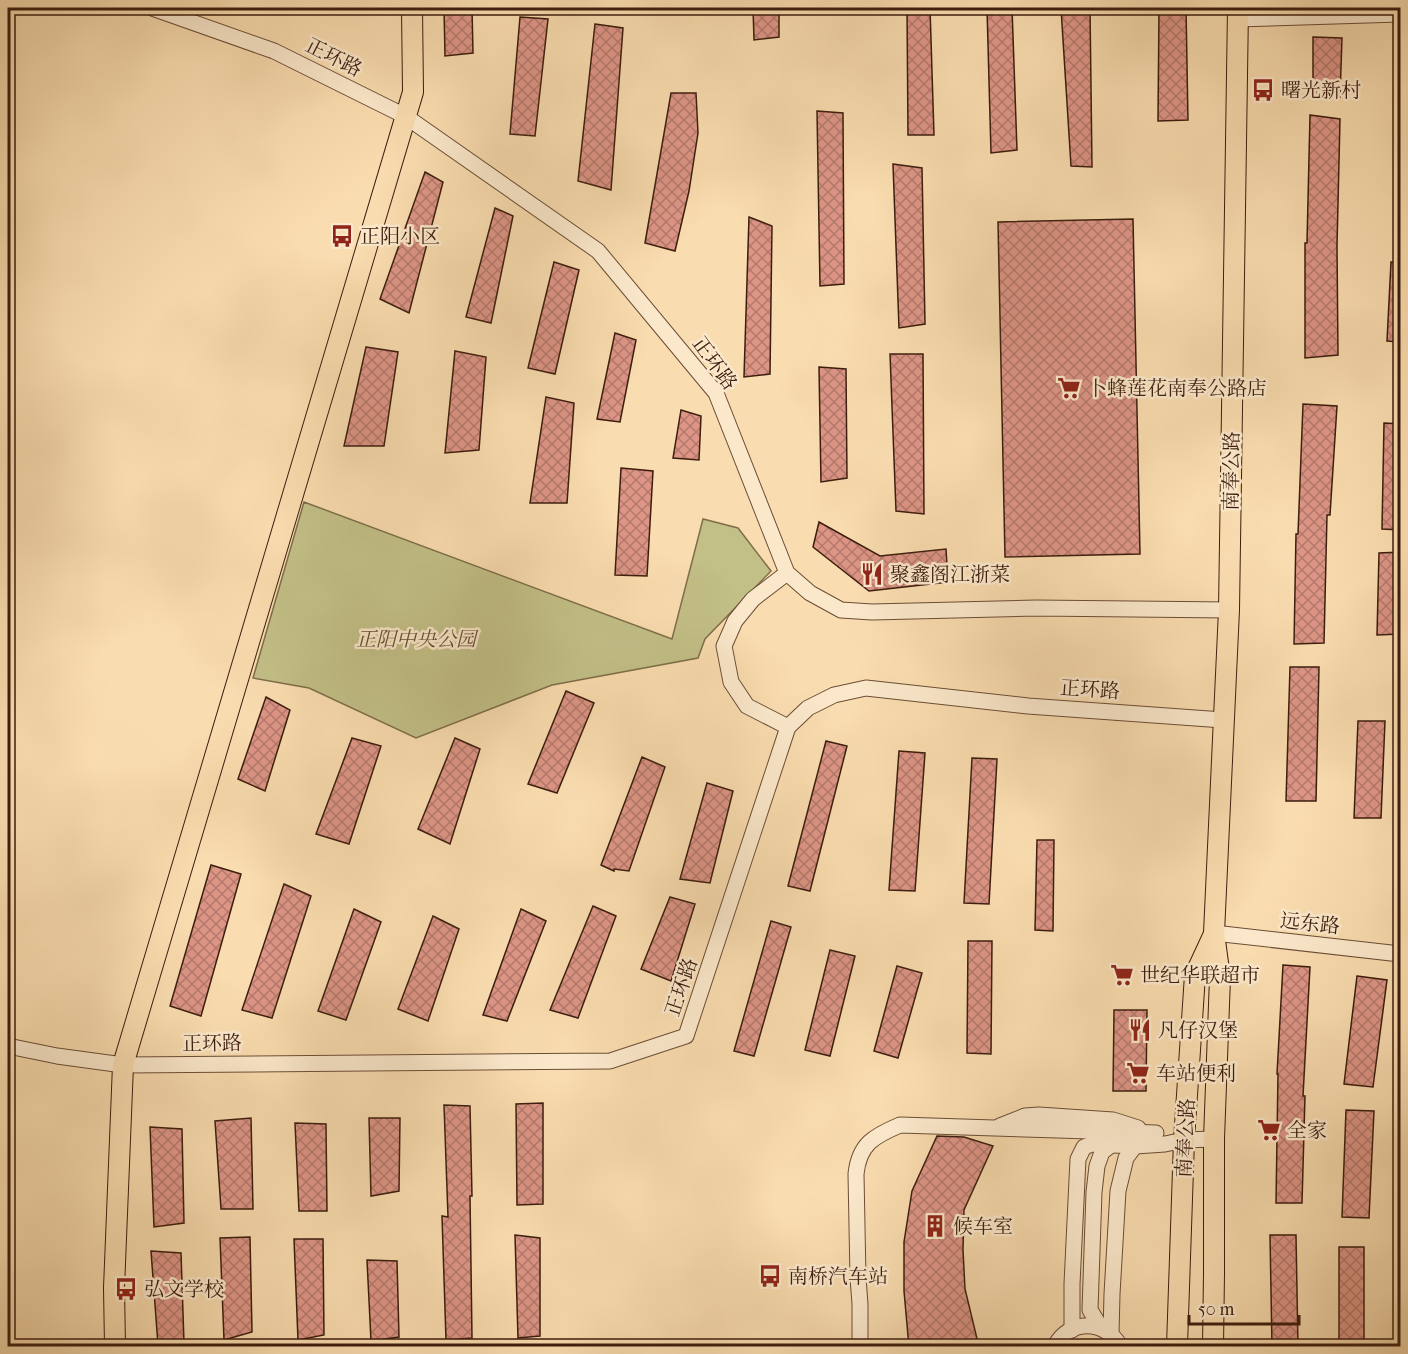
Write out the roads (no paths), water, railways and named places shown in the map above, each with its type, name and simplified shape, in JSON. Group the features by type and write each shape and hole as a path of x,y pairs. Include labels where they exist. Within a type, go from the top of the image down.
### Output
{"main road":[{"path":"115,1347 115,1277 123,1065 413,92 412,8"},
{"name":"南奉公路","path":"1213,1347 1214,1139 1221,978 1214,933 1228,610 1238,13"},
{"name":"南奉公路","path":"1177,1347 1184,1140 1195,975 1214,933"}],"street":[{"name":"正环路","path":"152,8 274,51 405,116 598,251 716,393 786,573 810,594 841,610 872,612 1036,608 1228,610"},
{"path":"1238,13 1401,14"},
{"path":"786,573 753,599 735,621 724,646 731,682 747,706 788,727"},
{"name":"正环路","path":"8,1046 57,1056 123,1065 610,1060 687,1036 788,727 808,708 834,695 866,688 1028,706 1223,720"},
{"name":"远东路","path":"1214,933 1401,954"},
{"path":"860,1347 856,1165 861,1150 879,1134 900,1125 1156,1133 1184,1140"},
{"path":"1072,1330 1078,1159 1084,1147 1092,1144 1135,1146 1214,1139"},
{"path":"1110,1336 1090,1310 1097,1166 1102,1152 1111,1145"},
{"path":"1110,1336 1118,1191 1126,1158 1135,1146"},
{"path":"1055,1347 1058,1340 1077,1327 1089,1326 1110,1336"}],"place":[{"name":"曙光新村","path":"1263,90"},
{"name":"正阳小区","path":"342,236"},
{"name":"卜蜂莲花南奉公路店","path":"1069,388"},
{"name":"聚鑫阁江浙菜","path":"872,574"},
{"name":"世纪华联超市","path":"1122,975"},
{"name":"凡仔汉堡","path":"1140,1030"},
{"name":"车站便利","path":"1138,1073"},
{"name":"全家","path":"1269,1130"},
{"name":"候车室","path":"935,1226"},
{"name":"南桥汽车站","path":"770,1276"},
{"name":"弘文学校","path":"126,1289"}],"park label":[{"name":"正阳中央公园","path":"416,639"}]}
